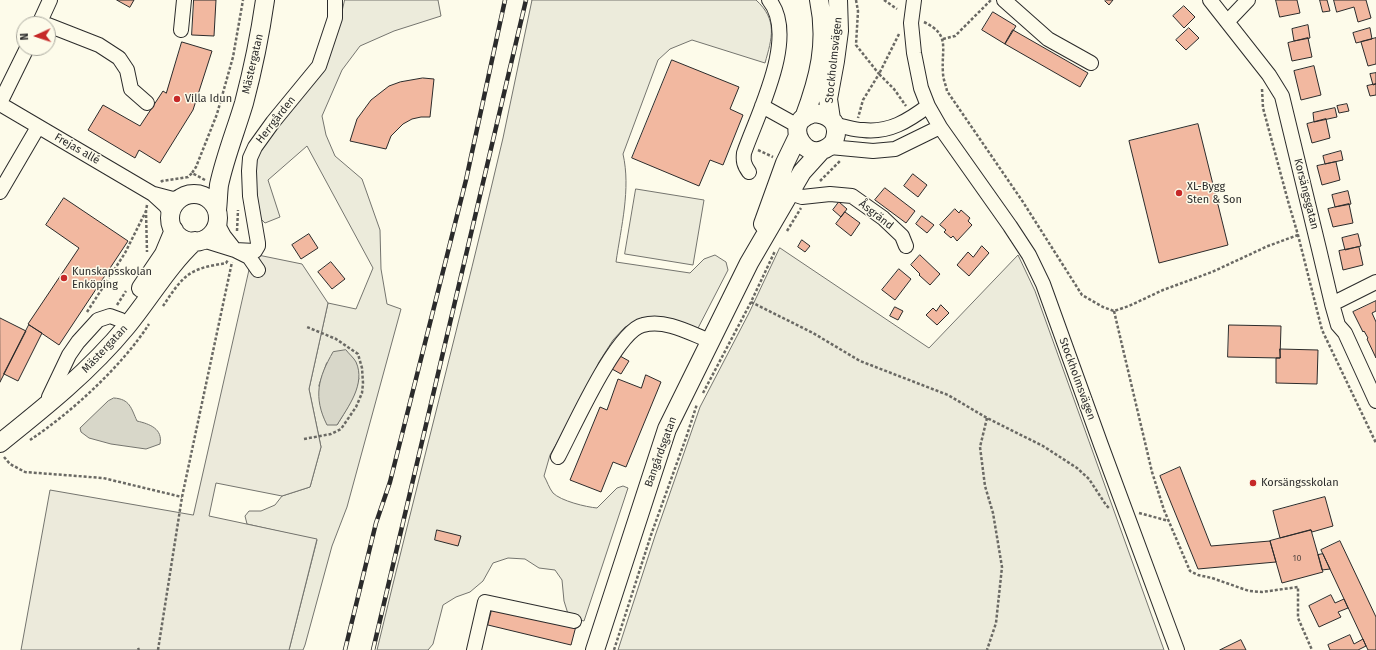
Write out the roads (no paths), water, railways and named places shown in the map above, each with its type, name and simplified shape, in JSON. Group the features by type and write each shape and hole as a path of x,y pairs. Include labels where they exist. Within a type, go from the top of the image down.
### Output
{"main road":[{"name":"Mästergatan","path":"0,443 50,404 102,355 127,326 184,251 212,233 217,216 219,186 244,103 253,67 265,0"},
{"name":"Stockholmsvägen","path":"800,127 813,93 820,68 823,40 820,0"},
{"name":"Stockholmsvägen","path":"833,122 828,99 836,61 839,31 838,0"},
{"path":"813,113 823,114 833,122 835,138 825,149 811,151 802,145 800,127 813,113"},
{"name":"Bangårdsgatan","path":"749,263 785,163 800,127"},
{"name":"Mästergatan","path":"0,435 49,397 97,349 115,318 164,254 172,222 174,206 178,200 190,195 208,181 229,149"},
{"name":"Bangårdsgatan","path":"595,650 667,429 749,263 802,172 825,149"},
{"path":"190,195 207,197 213,203 217,216"},
{"path":"172,222 177,234 183,239 191,241 199,240"}],"street":[{"path":"45,16 50,0"},
{"path":"181,30 184,0"},
{"name":"Herrgården","path":"235,250 255,251 258,246 250,196 248,171 250,158 255,147 273,122 319,66 335,18 335,0"},
{"path":"749,172 744,166 744,153 768,90 776,62 780,37 780,25 777,13 769,0"},
{"name":"Stockholmsvägen","path":"914,0 911,23 914,53 921,88 928,106 940,127 1029,255 1043,284 1177,650"},
{"path":"1004,0 1048,39 1091,63"},
{"name":"Korsängsgatan","path":"1210,0 1269,75 1282,96 1338,325 1345,333 1376,401"},
{"path":"1228,21 1248,0"},
{"path":"56,29 99,45 119,58 127,70 131,89 147,103"},
{"path":"0,104 23,56"},
{"name":"Frejas allé","path":"0,104 154,194 165,205 172,222"},
{"path":"762,106 800,127"},
{"path":"833,122 855,130 876,130 889,128 914,116 928,106"},
{"path":"0,192 38,127"},
{"path":"825,149 873,151 895,149 940,127"},
{"name":"Åsgränd","path":"790,193 797,196 809,197 830,194 852,196 882,218 902,236 906,246"},
{"name":"Frejas allé","path":"154,194 173,199 190,195"},
{"path":"217,216 224,236 235,250"},
{"path":"199,240 235,250 249,257 258,270"},
{"path":"1332,304 1376,282"},
{"path":"558,457 606,365 630,332 642,325 657,324 672,326 710,341"},
{"path":"474,650 485,602 574,621"}],"railway":[{"path":"345,650 376,523 390,482 466,180 505,0"},
{"path":"373,650 526,0"}],"place":[{"name":"Villa Idun","path":"177,99"},
{"name":"XL-Bygg Sten & Son","path":"1179,193"},
{"name":"Kunskapsskolan Enköping","path":"64,278"},
{"name":"Korsängsskolan","path":"1253,483"}]}
